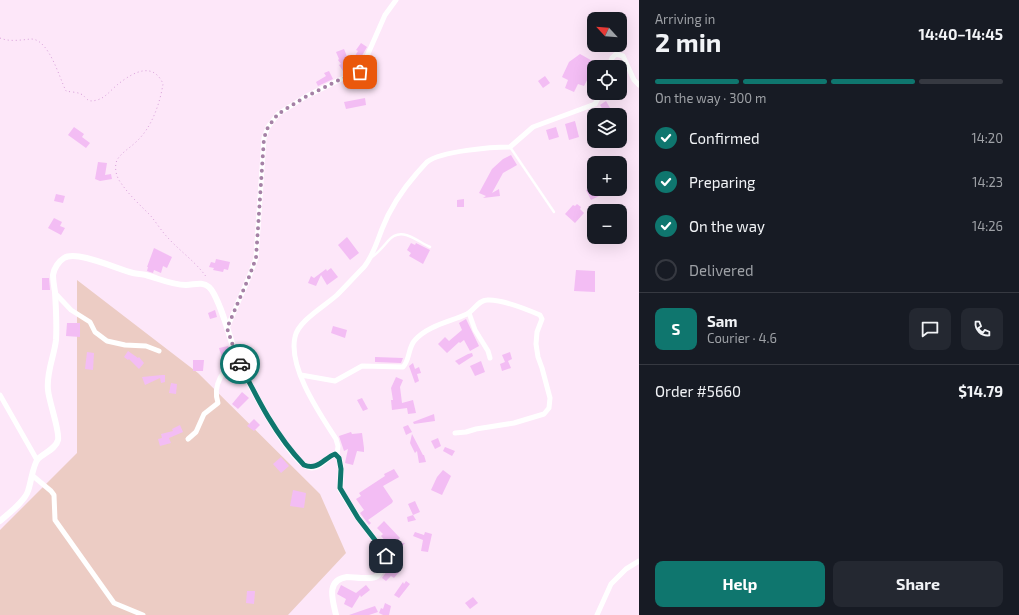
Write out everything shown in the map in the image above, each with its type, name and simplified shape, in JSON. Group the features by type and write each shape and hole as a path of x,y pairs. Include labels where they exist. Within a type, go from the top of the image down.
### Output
{"street":[{"path":"227,328 256,258 264,138 268,127 278,114 305,97 339,80 360,72 386,15 396,0"},
{"path":"611,60 616,54 623,56 625,60"},
{"path":"627,65 634,80 639,85"},
{"path":"336,615 331,595 332,587 335,583 346,577 376,577 382,570 386,556 358,518 340,488 341,469 337,455 338,446 336,439 307,392 295,358 295,336 300,326 337,294 365,266 393,207 407,185 427,162 434,158 453,153 486,147 510,147 533,127 595,104 597,100"},
{"path":"0,521 28,493 37,460 55,446 58,438 48,392 47,380 56,340 53,273 57,264 65,257 75,255 172,284 186,285 202,283 208,285 221,309 238,358 279,435 304,465 309,467 314,467 321,464 332,455 337,455"},
{"path":"55,293 71,310 90,322 95,332 107,341 120,344 146,346 159,351"},
{"path":"301,375 335,381 362,366 403,367 406,364 414,342 417,338 426,331 469,313 483,300 503,302 540,314 542,320 537,332 536,344 538,357 550,398 549,408 544,414 514,423 455,433"},
{"path":"469,313 475,330 488,351 490,358"},
{"path":"188,439 196,432 204,414 218,403 215,392 220,377 227,367 238,358"},
{"path":"0,395 37,460"},
{"path":"33,476 54,495 55,520 114,603 143,615"},
{"path":"597,615 611,584 626,569 639,561"}],"lane":[{"path":"510,147 554,212"},
{"path":"370,258 375,255 391,238 398,234 405,234 430,247"}],"path":[{"path":"0,38 5,41 34,39 42,44 58,69 61,81 66,90 81,94 85,99 91,101 99,100 138,72 149,71 158,75 163,84 162,92 152,119 141,137 122,154 116,162 115,171 120,183 168,238 191,259 206,277 208,285"}],"shaded area":[{"path":"77,280 198,373 320,494 346,553 288,615 0,615 0,530 77,453"}],"building":[{"path":"361,43 367,47 360,59 361,60 357,69 355,70 350,66 343,71 339,65 341,64 338,60 339,59 336,52 344,49 350,64"},
{"path":"580,54 591,60 587,60 587,80 584,86 578,84 574,92 565,88 568,80 562,77 569,62"},
{"path":"329,71 333,79 318,86 316,82 326,76 324,73"},
{"path":"545,76 550,83 543,88 538,81"},
{"path":"365,98 366,105 346,109 344,102"},
{"path":"606,101 610,108 602,108 600,105"},
{"path":"575,121 579,137 569,140 565,124"},
{"path":"74,127 84,134 82,137 90,143 86,148 68,135"},
{"path":"556,127 559,137 549,140 546,130"},
{"path":"511,155 517,165 503,173 492,193 499,189 500,196 483,198 486,196 479,193 492,169 503,159"},
{"path":"98,162 107,163 105,175 111,174 112,179 100,181 95,179"},
{"path":"56,194 65,196 63,203 54,201"},
{"path":"589,196 599,196 591,200"},
{"path":"464,199 464,207 457,207 457,200"},
{"path":"577,204 581,207 580,209 584,213 575,223 565,214 573,205 575,206"},
{"path":"54,218 62,222 60,226 65,228 61,235 48,228"},
{"path":"347,237 359,253 350,260 338,245"},
{"path":"411,243 415,245 416,243 430,250 423,264 409,256 411,253 407,250"},
{"path":"154,248 172,257 167,268 163,266 161,273 154,270 153,273 147,271"},
{"path":"216,259 230,262 228,270 224,269 223,272 213,270 214,268 209,267 211,262 215,263"},
{"path":"331,268 338,277 327,285 321,275 316,286 308,283 311,276 314,278 326,269 327,271"},
{"path":"576,270 595,271 595,292 574,291"},
{"path":"42,278 49,278 50,290 42,290"},
{"path":"215,310 217,317 210,319 208,313"},
{"path":"466,319 479,346 470,351 464,340 460,343 459,342 447,353 438,344 445,337 449,341 462,330 459,323"},
{"path":"67,323 80,323 80,337 66,336"},
{"path":"333,326 347,330 345,338 331,333"},
{"path":"228,346 231,356 222,358 219,348"},
{"path":"128,351 138,358 139,357 144,363 139,369 129,359 128,360 124,357"},
{"path":"87,352 94,353 93,370 85,369"},
{"path":"510,352 512,359 508,361 511,368 502,371 500,364 505,362 502,355"},
{"path":"472,353 473,356 459,365 455,361 468,354"},
{"path":"375,357 403,358 401,363 375,362"},
{"path":"193,360 204,360 203,371 193,371"},
{"path":"481,361 485,372 475,376 470,366"},
{"path":"413,363 415,369 419,367 421,373 417,374 419,381 415,383 409,366"},
{"path":"165,375 165,382 161,383 160,378 145,385 142,377"},
{"path":"396,377 403,380 400,387 402,403 413,400 416,413 408,414 407,408 392,410 391,400 393,400 391,388"},
{"path":"171,383 177,384 176,394 169,393"},
{"path":"242,392 249,398 238,409 232,404"},
{"path":"362,398 368,409 363,411 357,400"},
{"path":"434,414 435,421 414,424 413,422"},
{"path":"254,419 260,425 254,431 247,426"},
{"path":"180,425 183,432 169,438 171,443 160,446 158,439 162,438 161,434 173,431 172,429"},
{"path":"408,425 412,432 406,435 403,427"},
{"path":"351,432 352,434 362,433 364,448 364,452 357,451 353,465 345,463 348,449 344,451 339,436"},
{"path":"412,434 424,455 426,462 419,463 417,451 415,453 410,443"},
{"path":"438,438 441,446 435,449 431,441"},
{"path":"445,447 455,451 452,456 443,451"},
{"path":"281,457 289,466 281,473 273,464"},
{"path":"394,469 399,477 383,486 393,501 368,520 371,523 369,525 360,513 364,510 356,499 361,496 359,493 385,476 384,474"},
{"path":"443,470 451,476 442,495 431,490 437,477"},
{"path":"293,490 306,493 304,508 290,506"},
{"path":"415,501 420,512 413,515 408,504"},
{"path":"413,515 416,520 408,522 407,517"},
{"path":"384,521 400,538 396,542 405,543 395,556 391,552 393,550 381,536 383,534 377,528"},
{"path":"415,532 424,535 425,532 432,534 428,552 421,551 423,540 413,536"},
{"path":"391,563 399,570 399,572 394,578 391,576 386,581 382,578"},
{"path":"406,581 410,584 399,598 394,595 403,582 404,584"},
{"path":"341,585 356,593 366,585 370,590 361,597 360,595 352,608 344,604 346,599 337,594"},
{"path":"247,591 255,591 254,604 246,603"},
{"path":"473,597 478,603 470,609 465,603"},
{"path":"385,603 391,606 389,615 379,613 381,608 383,609"},
{"path":"375,606 378,612 369,615 349,615"}],"way so far":[{"path":"240,364 227,328 256,258 264,138 268,127 278,114 305,97 339,80 360,72"}],"route":[{"path":"240,364 279,435 304,465 314,467 321,464 332,455 337,455 341,469 340,488 358,518 386,556"}]}
